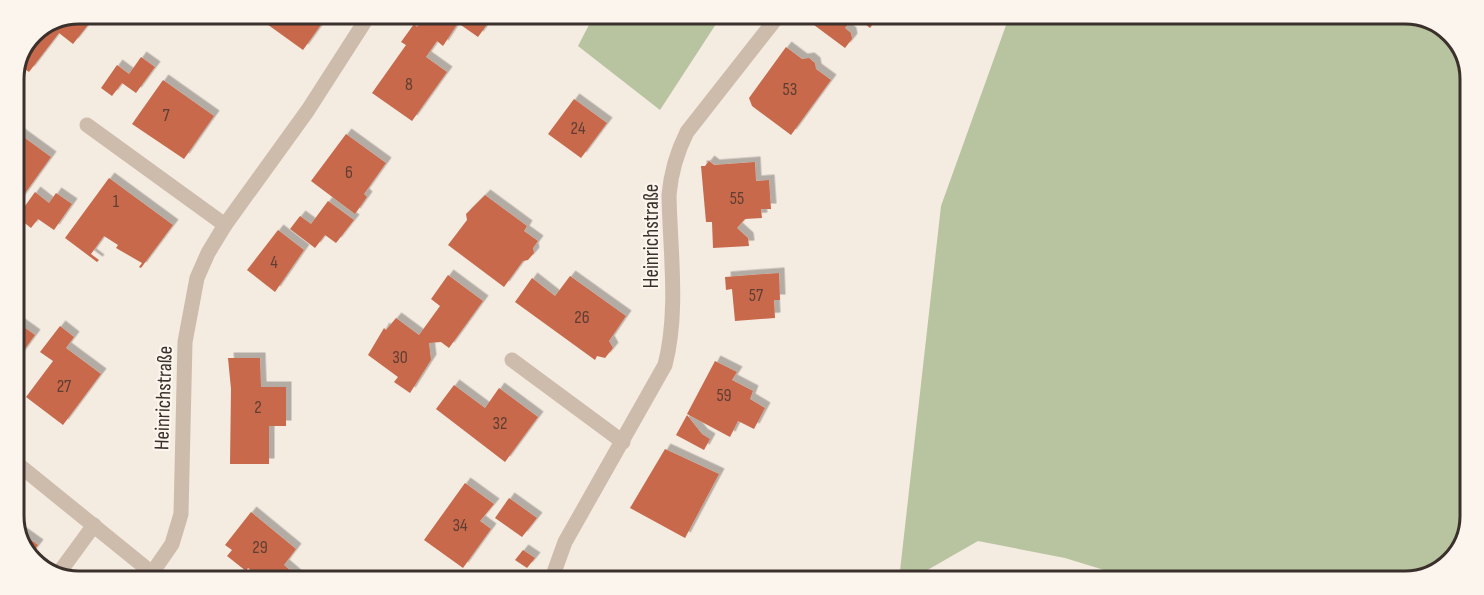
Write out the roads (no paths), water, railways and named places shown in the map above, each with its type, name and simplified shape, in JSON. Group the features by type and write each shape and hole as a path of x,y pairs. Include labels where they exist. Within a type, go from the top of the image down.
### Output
{"street":[{"name":"Heinrichstraße","path":"157,571 172,544 181,514 185,342 190,308 208,253 225,225 308,110 363,24"},
{"name":"Heinrichstraße","path":"555,571 565,542 665,365 671,341 670,175 679,149 687,132 772,24"},
{"path":"87,125 225,225"},
{"path":"512,360 623,442"},
{"path":"24,469 150,571"},
{"path":"62,568 94,525"}]}
